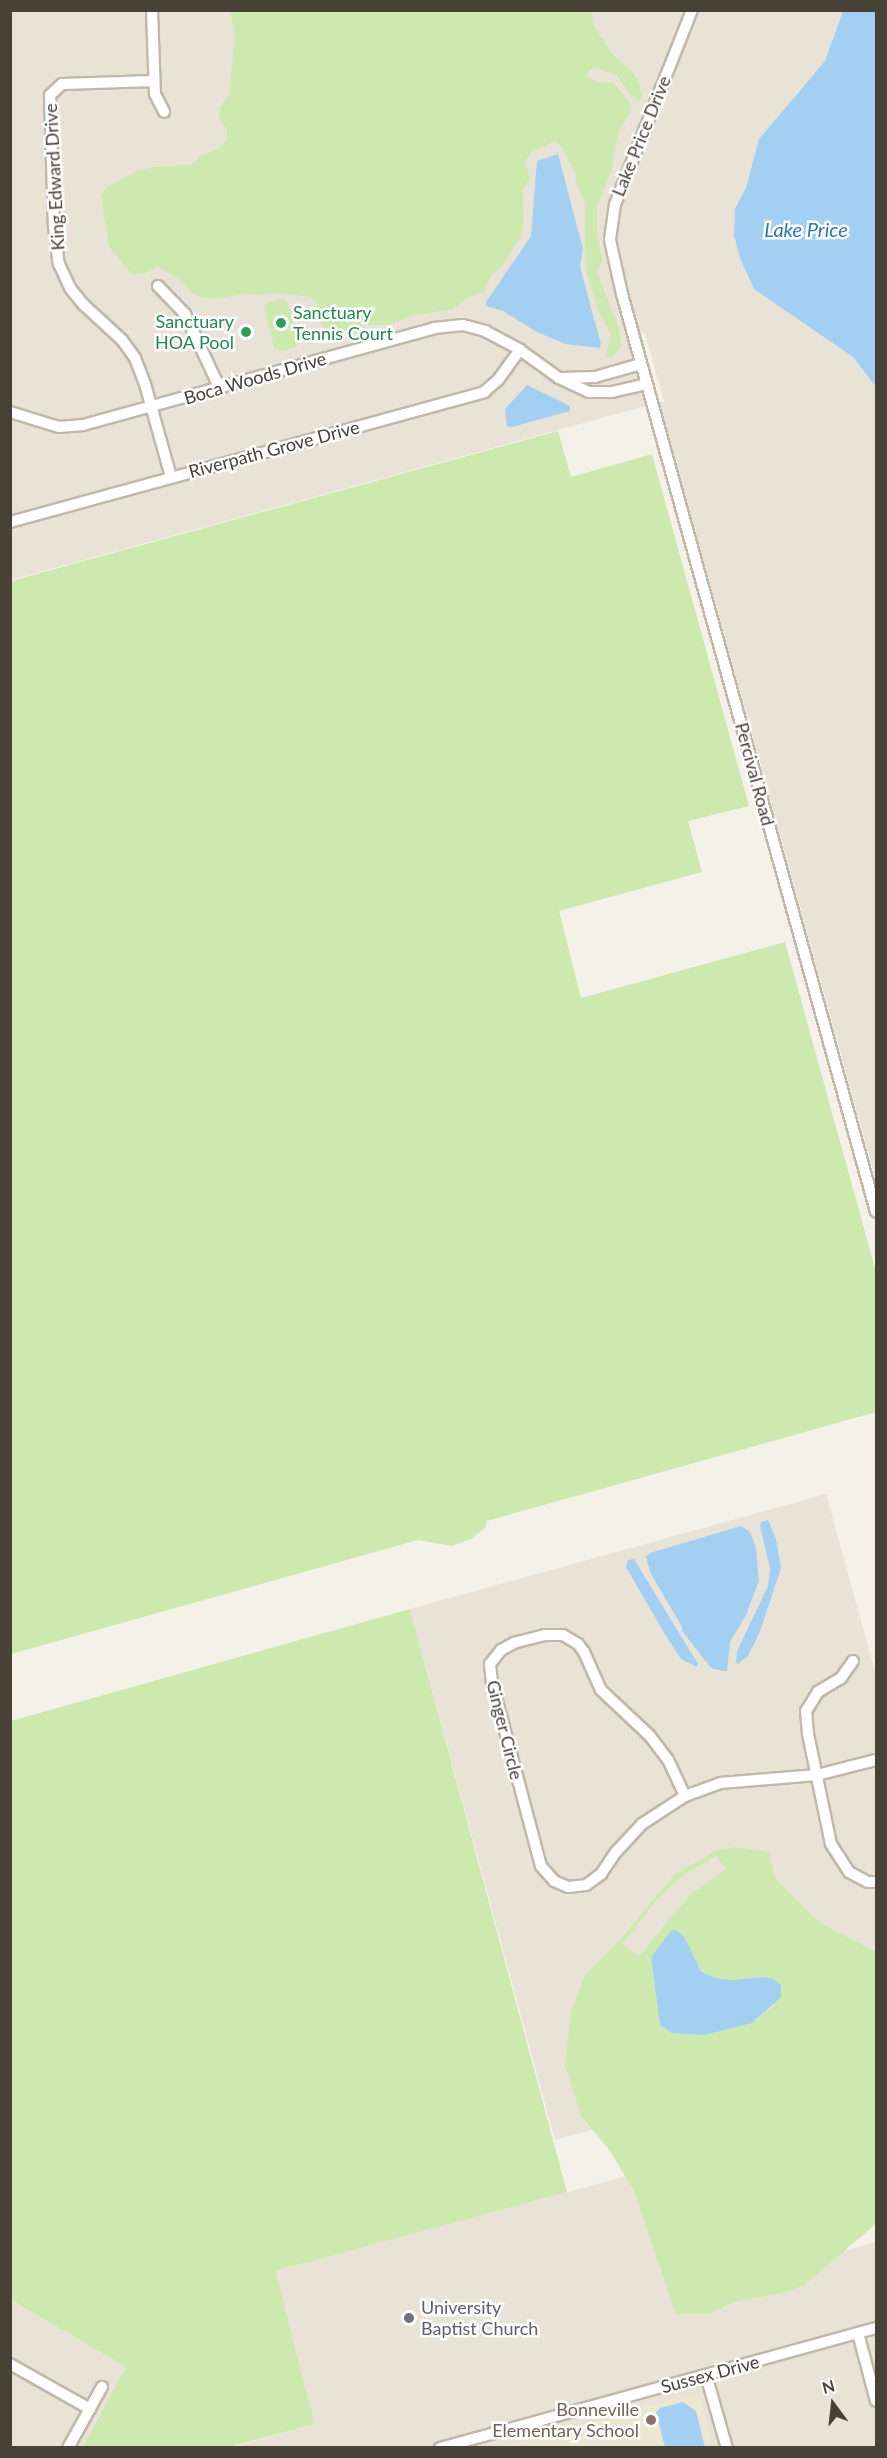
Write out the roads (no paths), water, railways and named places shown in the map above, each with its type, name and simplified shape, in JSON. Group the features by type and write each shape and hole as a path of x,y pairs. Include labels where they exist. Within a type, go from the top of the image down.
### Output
{"street":[{"path":"152,10 154,94 165,112"},
{"name":"Lake Price Drive","path":"634,335 610,240 615,204 692,10"},
{"name":"King Edward Drive","path":"154,81 62,84 50,95 54,226 59,264 70,288 84,305 122,340 135,358 171,477"},
{"path":"158,286 185,314 220,388"},
{"name":"Boca Woods Drive","path":"10,412 59,427 83,425 434,328 463,325 485,332 520,350 560,378 589,392 612,392 647,384"},
{"name":"Percival Road","path":"634,335 876,1212"},
{"name":"Riverpath Grove Drive","path":"10,522 484,392 498,380 520,350"},
{"path":"560,378 595,377 641,363"},
{"name":"Ginger Circle","path":"545,1635 563,1635 578,1644 601,1690 650,1736 668,1760 685,1796 642,1824 616,1852 601,1874 586,1885 568,1887 555,1881 541,1866 492,1682 490,1665 501,1650 514,1643 545,1635"},
{"path":"853,1660 841,1678 818,1692 806,1711 831,1844 849,1872 868,1882 876,1882"},
{"path":"685,1796 720,1783 817,1774 876,1760"},
{"name":"Sussex Drive","path":"440,2448 876,2328"},
{"path":"858,2333 876,2401"},
{"path":"10,2364 90,2409"},
{"path":"706,2375 727,2448"},
{"path":"68,2448 102,2387"}],"water":[{"name":"Lake Price","path":"843,11 876,11 876,387 853,357 754,289 740,258 734,235 735,209 746,188 759,139 825,61"},
{"path":"558,154 583,249 580,267 601,344 600,348 565,344 535,331 503,311 486,306 486,302 531,236 537,161"},
{"path":"527,385 570,406 570,411 512,427 507,426 505,409"},
{"path":"768,1520 776,1539 781,1568 759,1634 748,1656 738,1664 736,1662 737,1651 768,1586 770,1568 760,1526 761,1522"},
{"path":"741,1526 750,1532 756,1547 759,1581 746,1615 730,1642 727,1671 723,1671 711,1668 682,1631 682,1627 650,1572 646,1557 650,1553"},
{"path":"634,1559 698,1664 697,1667 681,1659 666,1636 626,1567 628,1560"},
{"path":"672,1930 676,1930 685,1938 701,1971 715,1978 734,1980 763,1977 773,1979 781,1985 781,1997 752,2023 704,2035 672,2033 660,2025 651,1957"},
{"path":"683,2402 696,2411 705,2447 665,2447 656,2412 660,2408"}],"place":[{"name":"Sanctuary Tennis Court","path":"281,323"},
{"name":"Sanctuary HOA Pool","path":"246,332"},
{"name":"University Baptist Church","path":"409,2318"},
{"name":"Bonneville Elementary School","path":"651,2420"}]}
